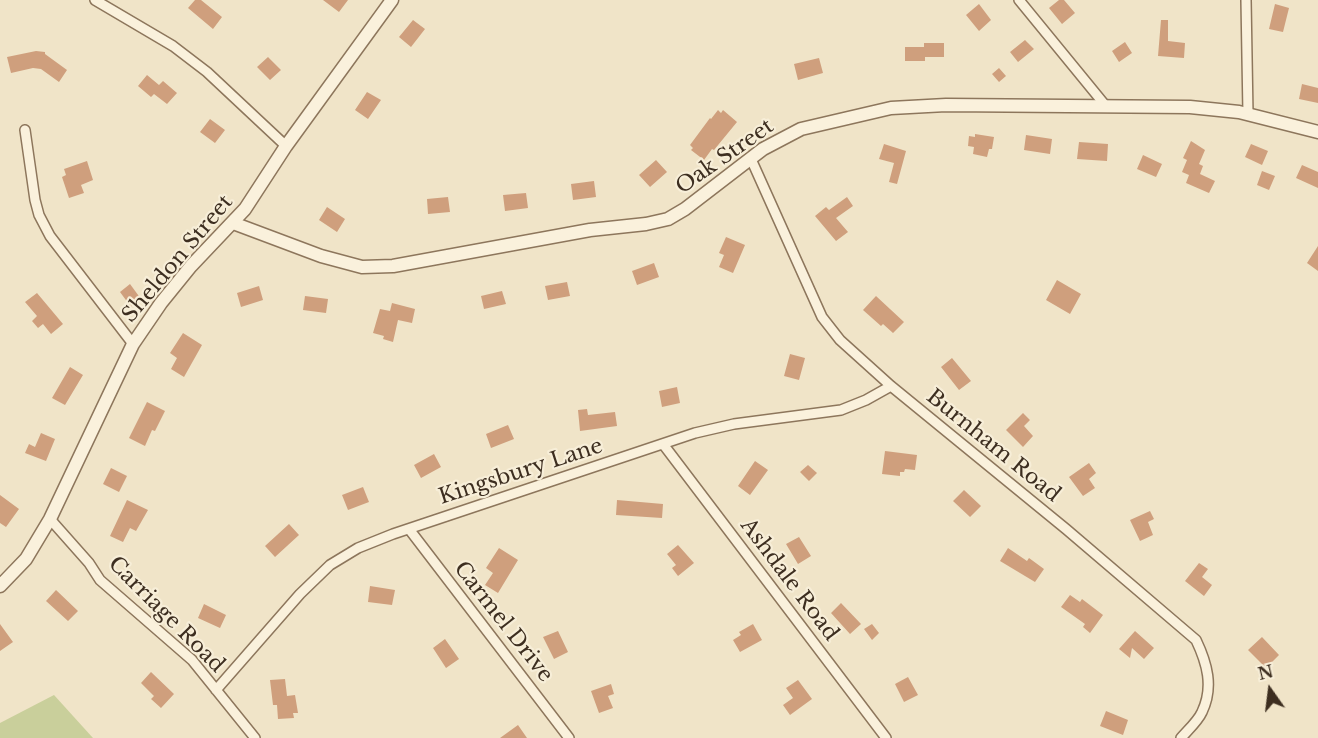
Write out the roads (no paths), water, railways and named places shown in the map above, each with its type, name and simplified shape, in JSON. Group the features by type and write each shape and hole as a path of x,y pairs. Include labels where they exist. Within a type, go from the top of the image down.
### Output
{"street":[{"path":"95,0 182,52 207,72 286,146"},
{"name":"Sheldon Street","path":"0,586 26,559 50,519 133,344 176,285 245,209 286,146 392,0"},
{"path":"1018,0 1105,105"},
{"path":"1245,0 1248,114"},
{"name":"Oak Street","path":"233,223 321,256 362,267 393,266 590,230 646,224 668,219 685,209 763,149 801,129 891,108 946,105 1190,107 1248,114 1318,132"},
{"path":"25,130 39,215 50,236 133,344"},
{"name":"Burnham Road","path":"751,159 822,317 840,340 891,386 1058,522 1196,640 1207,664 1209,686 1202,713 1181,738"},
{"name":"Kingsbury Lane","path":"216,690 300,594 330,565 358,548 695,433 734,424 841,410 866,400 891,386"},
{"name":"Ashdale Road","path":"663,444 886,738"},
{"name":"Carriage Road","path":"50,519 89,563 99,580 192,660 255,738"},
{"name":"Carmel Drive","path":"409,529 569,738"}]}
